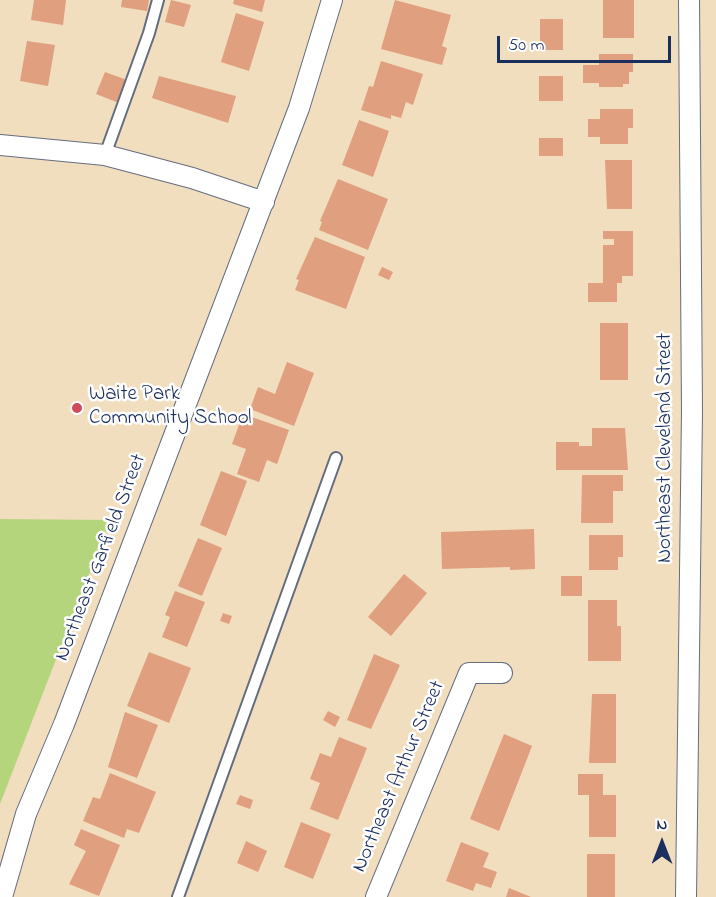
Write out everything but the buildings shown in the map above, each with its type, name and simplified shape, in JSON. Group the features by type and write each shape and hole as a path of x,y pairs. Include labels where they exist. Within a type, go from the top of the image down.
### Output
{"street":[{"name":"Northeast Garfield Street","path":"2,897 26,814 64,724 299,108 332,0"},
{"name":"Northeast Cleveland Street","path":"686,897 692,410 689,0"},
{"path":"0,145 105,155 192,178 264,202"},
{"name":"Northeast Arthur Street","path":"376,897 469,674 502,673"}],"lane":[{"path":"105,155 150,33 158,0"},
{"path":"178,897 336,458"}],"green space":[{"path":"0,519 110,520 0,804"}],"place":[{"name":"Waite Park Community School","path":"77,408"}]}
